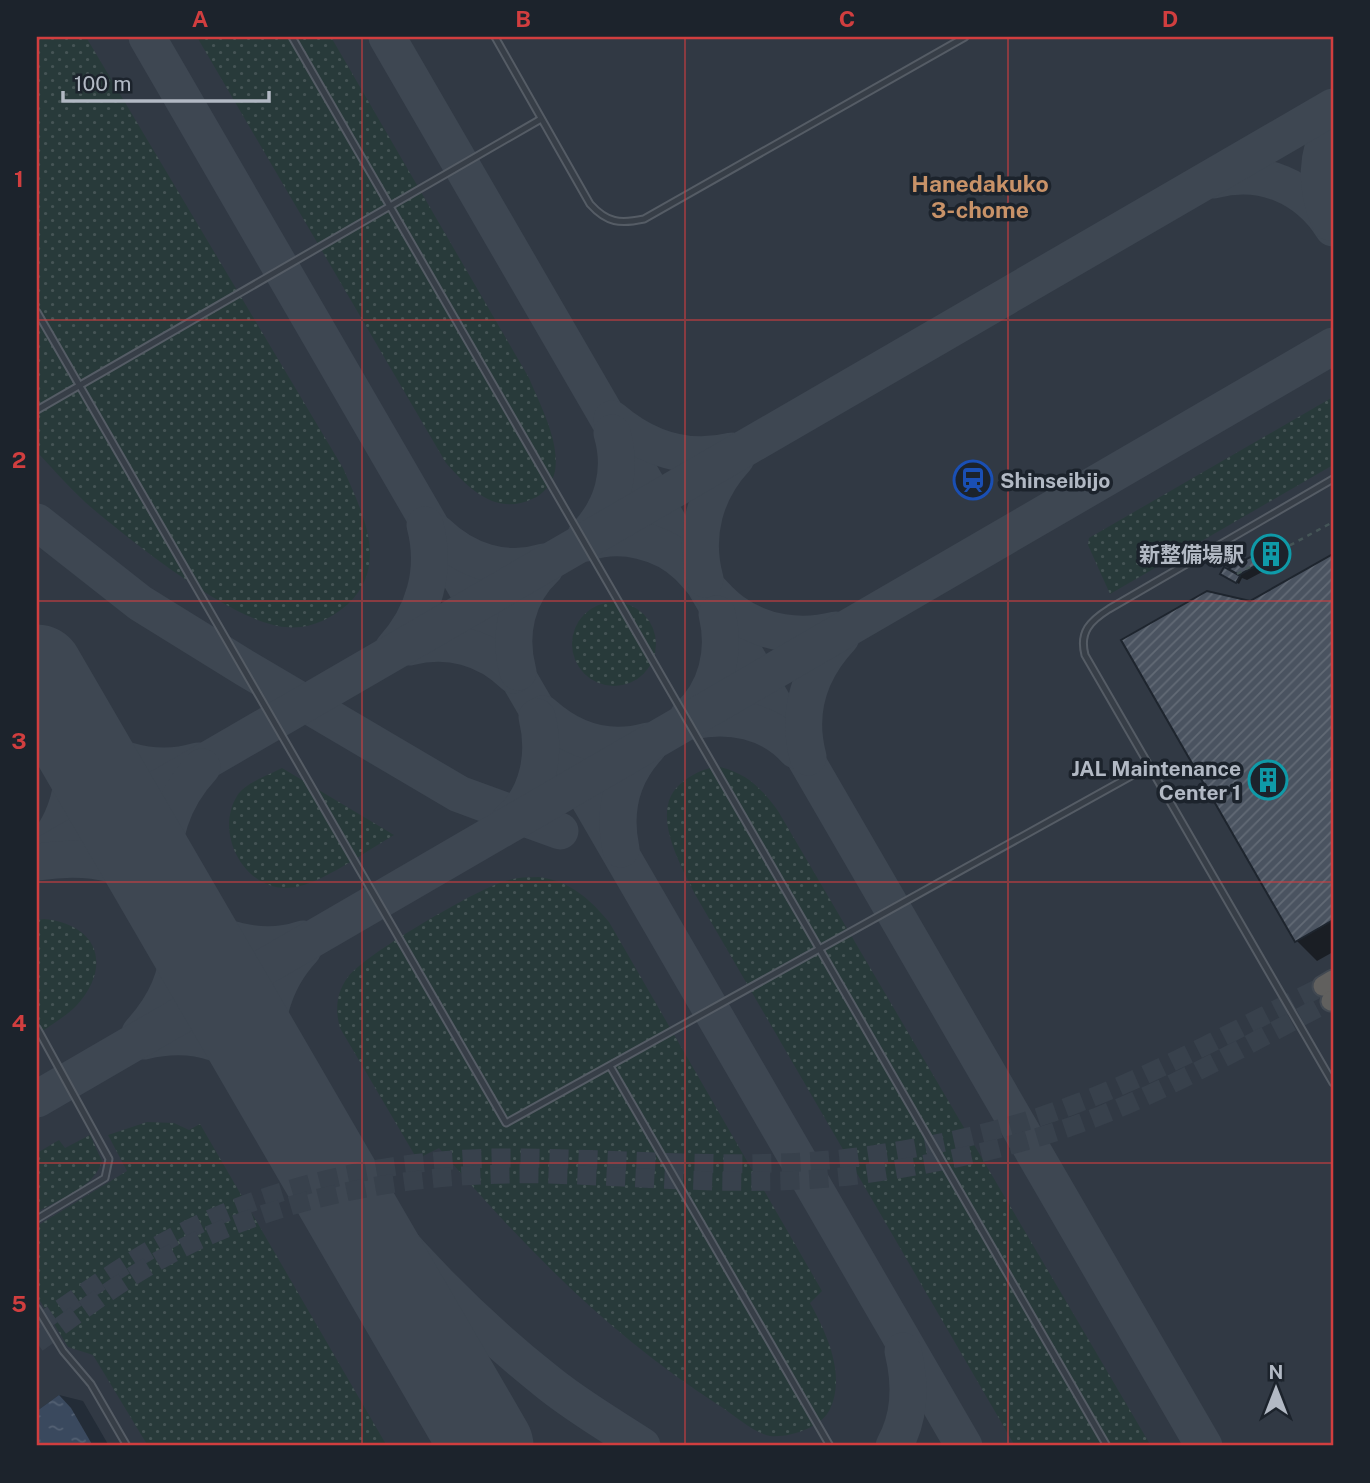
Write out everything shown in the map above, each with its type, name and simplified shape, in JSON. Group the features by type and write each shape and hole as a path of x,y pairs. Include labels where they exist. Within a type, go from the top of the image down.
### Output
{"lane":[{"path":"292,37 1107,1446"},
{"path":"495,37 590,204 609,220 630,222 644,219 965,37"},
{"path":"37,410 541,119"},
{"path":"37,312 506,1123 1149,766"},
{"path":"1333,479 1093,619 1083,638 1086,655 1333,1083"},
{"path":"37,1028 109,1159 106,1178 37,1219"},
{"path":"610,1066 830,1446"},
{"path":"37,1308 63,1351 91,1384 127,1446"}],"path":[{"path":"1237,574 1333,522"}],"shaded area":[{"path":"37,37 1333,37 1333,1446 109,1446 83,1401 59,1395 37,1411"},
{"path":"37,37 86,37 343,468 364,520 370,555 368,572 361,588 348,604 327,619 303,627 285,627 239,612 185,579 133,541 71,489 37,452"},
{"path":"197,37 331,37 529,378 548,423 555,448 555,471 547,488 540,495 519,503 495,502 474,490 446,463"},
{"path":"1333,397 1333,465 1110,594 1088,545 1089,538"},
{"path":"606,602 622,602 638,609 649,620 656,636 653,660 644,674 622,686 606,686 590,679 579,668 572,652 572,636 579,620 590,609"},
{"path":"720,767 754,783 778,811 1151,1446 1015,1446 696,896 676,853 667,821 673,792 697,773"},
{"path":"282,768 394,835 335,871 311,882 282,888 266,884 240,862 229,829 230,812 241,791"},
{"path":"539,877 560,882 578,892 609,922 822,1291 810,1303 828,1341 836,1382 830,1409 813,1426 778,1436 757,1431 680,1379 605,1319 536,1254 439,1148 417,1159 340,1028 337,1015 339,995 348,977 358,967 418,926 483,890 512,879"},
{"path":"44,919 77,929 88,938 94,949 96,962 94,976 76,1006 37,1035 37,920"},
{"path":"147,1122 174,1123 189,1130 200,1124 387,1446 148,1446 93,1355 68,1347 37,1296 37,1226 127,1171 108,1135"},
{"path":"90,1135 102,1161 92,1179 75,1192 37,1212 37,1153 59,1140 65,1148"}],"water":[{"path":"59,1395 71,1408 93,1446 37,1446 37,1411"}],"building":[{"name":"新整備場駅","path":"1277,544 1283,553 1264,565 1258,555"},
{"name":"JAL Maintenance Center 1","path":"1333,554 1333,920 1295,942 1121,640 1207,591 1250,601"},
{"path":"1254,555 1259,564 1239,575 1228,569"},
{"path":"1224,567 1240,576 1236,583 1220,574"}],"taxiway":[{"path":"147,37 964,1446"},
{"path":"387,37 1204,1446"},
{"path":"37,859 1333,107"},
{"path":"1330,222 1322,197 1319,172 1323,148 1333,123"},
{"path":"1214,180 1249,176 1282,184 1310,201 1333,228"},
{"path":"37,1099 1333,346"},
{"path":"612,419 639,438 668,450 699,455 732,451"},
{"path":"585,537 603,514 613,488 616,461 612,433"},
{"path":"705,579 700,546 704,514 716,485 736,458"},
{"path":"37,522 140,603 245,668 459,794 560,831"},
{"path":"393,649 413,622 425,591 429,559 425,525"},
{"path":"437,533 460,551 487,562 515,566 544,562"},
{"path":"587,543 627,538 666,550 688,566 727,607 770,630 796,634 836,630"},
{"path":"518,672 514,644 517,616 527,590 545,568"},
{"path":"688,717 706,695 717,670 720,642 717,614"},
{"path":"808,757 804,723 808,692 821,663 841,637"},
{"path":"409,647 438,643 466,647 491,657 514,675"},
{"path":"543,714 567,731 592,742 619,745 648,741"},
{"path":"509,821 527,799 538,773 541,745 537,717"},
{"path":"692,721 720,718 748,721 774,732 796,750"},
{"path":"68,725 96,747 128,761 163,766 198,761"},
{"path":"38,853 59,825 70,793 73,759 68,725"},
{"path":"621,849 618,821 621,795 631,770 648,747"},
{"path":"140,1033 157,1012 174,975 178,935 164,866 166,835 183,792 202,767"},
{"path":"38,862 94,860 134,872 152,883 177,909 224,937 271,945 303,939"},
{"path":"303,949 292,962 276,991 268,1023 268,1056 282,1095 377,1217 429,1275 485,1329 556,1389 642,1446"},
{"path":"144,1041 182,1037 216,1043 247,1059 275,1083"},
{"path":"894,1446 904,1423 908,1400 903,1351"}],"runway":[{"path":"37,671 487,1446"}],"tunnel":[{"path":"37,1325 125,1265 181,1233 221,1214 304,1185 392,1167 480,1158 775,1163 858,1157 939,1143 1018,1124 1102,1093 1166,1065 1323,986"},
{"path":"37,1343 103,1295 190,1244 238,1223 339,1193 444,1177 496,1174 785,1181 864,1174 923,1165 1011,1145 1097,1117 1216,1062 1331,1001"}],"place":[{"name":"Shinseibijo","path":"973,480"},
{"name":"新整備場駅","path":"1271,554"},
{"name":"JAL Maintenance Center 1","path":"1268,780"}],"district":[{"name":"Hanedakuko 3-chome","path":"980,196"}]}
